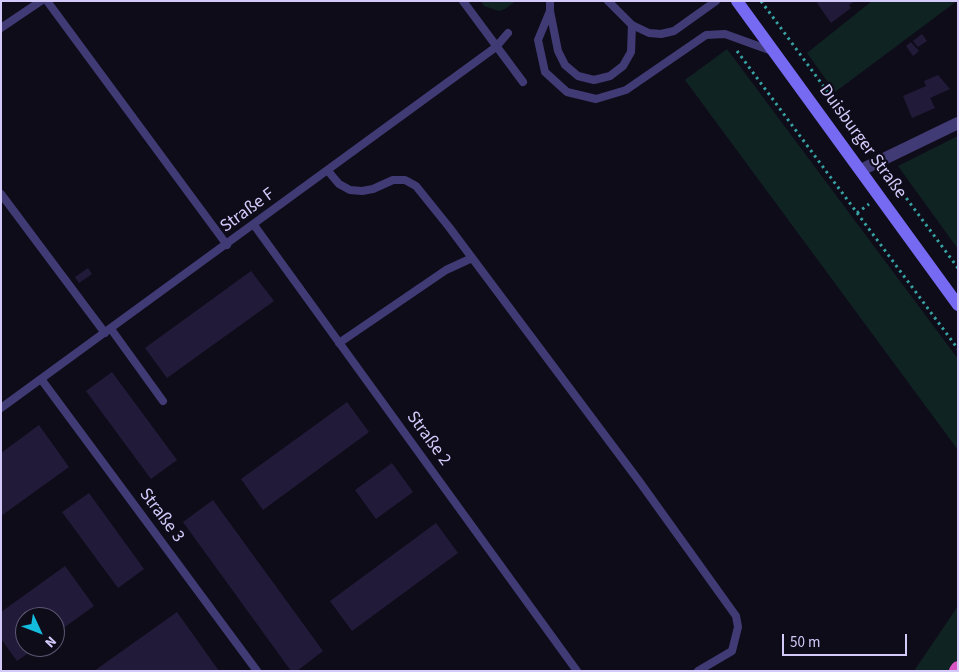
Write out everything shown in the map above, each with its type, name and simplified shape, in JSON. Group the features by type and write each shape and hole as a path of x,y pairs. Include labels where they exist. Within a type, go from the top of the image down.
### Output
{"main road":[{"name":"Duisburger Straße","path":"737,1 958,304"}],"street":[{"path":"861,170 958,123"}],"lane":[{"path":"1,28 41,1"},
{"path":"47,1 227,245"},
{"path":"463,1 523,82"},
{"path":"550,1 550,11 558,50 565,64 578,76 594,80 610,76 623,66 632,52 632,25"},
{"path":"608,1 632,25 649,32 662,34 674,31 716,1"},
{"path":"550,11 538,40 545,72 567,92 596,99 626,90 706,35 725,34 774,52"},
{"name":"Straße F","path":"1,408 227,245 496,46 508,33"},
{"path":"328,170 339,184 350,190 362,192 373,190 393,180 405,180 416,186 633,473 736,616 738,626 732,651 698,671"},
{"path":"1,194 163,401"},
{"name":"Straße 2","path":"254,225 577,671"},
{"path":"339,343 446,270 472,258"},
{"name":"Straße 3","path":"41,379 257,671"}],"path":[{"path":"761,1 958,268"},
{"path":"725,34 958,349"}],"green space":[{"path":"481,1 516,1 499,11 484,6"},
{"path":"872,1 957,1 835,92 807,53"},
{"path":"727,49 958,359 958,450 685,80"},
{"path":"958,136 958,249 898,166"},
{"path":"958,606 958,671 914,671"}],"building":[{"path":"819,1 855,1 849,5 851,8 831,23 817,3"},
{"path":"922,34 927,41 918,47 913,41"},
{"path":"911,42 919,51 913,56 906,46"},
{"path":"938,75 950,89 930,98 935,108 912,118 903,96 926,86 924,81"},
{"path":"88,268 92,274 79,283 75,277"},
{"path":"251,271 274,301 167,378 145,348"},
{"path":"112,372 177,460 151,479 86,391"},
{"path":"347,402 369,432 263,510 241,479"},
{"path":"39,425 69,467 1,516 1,453"},
{"path":"392,463 413,492 376,519 355,490"},
{"path":"89,493 144,569 118,588 62,512"},
{"path":"213,500 323,651 297,671 291,671 183,522"},
{"path":"436,523 458,553 352,631 330,601"},
{"path":"65,566 94,606 65,627 65,607 15,607 15,657 23,657 17,661 1,639 1,612"},
{"path":"177,612 219,671 94,671"}]}
